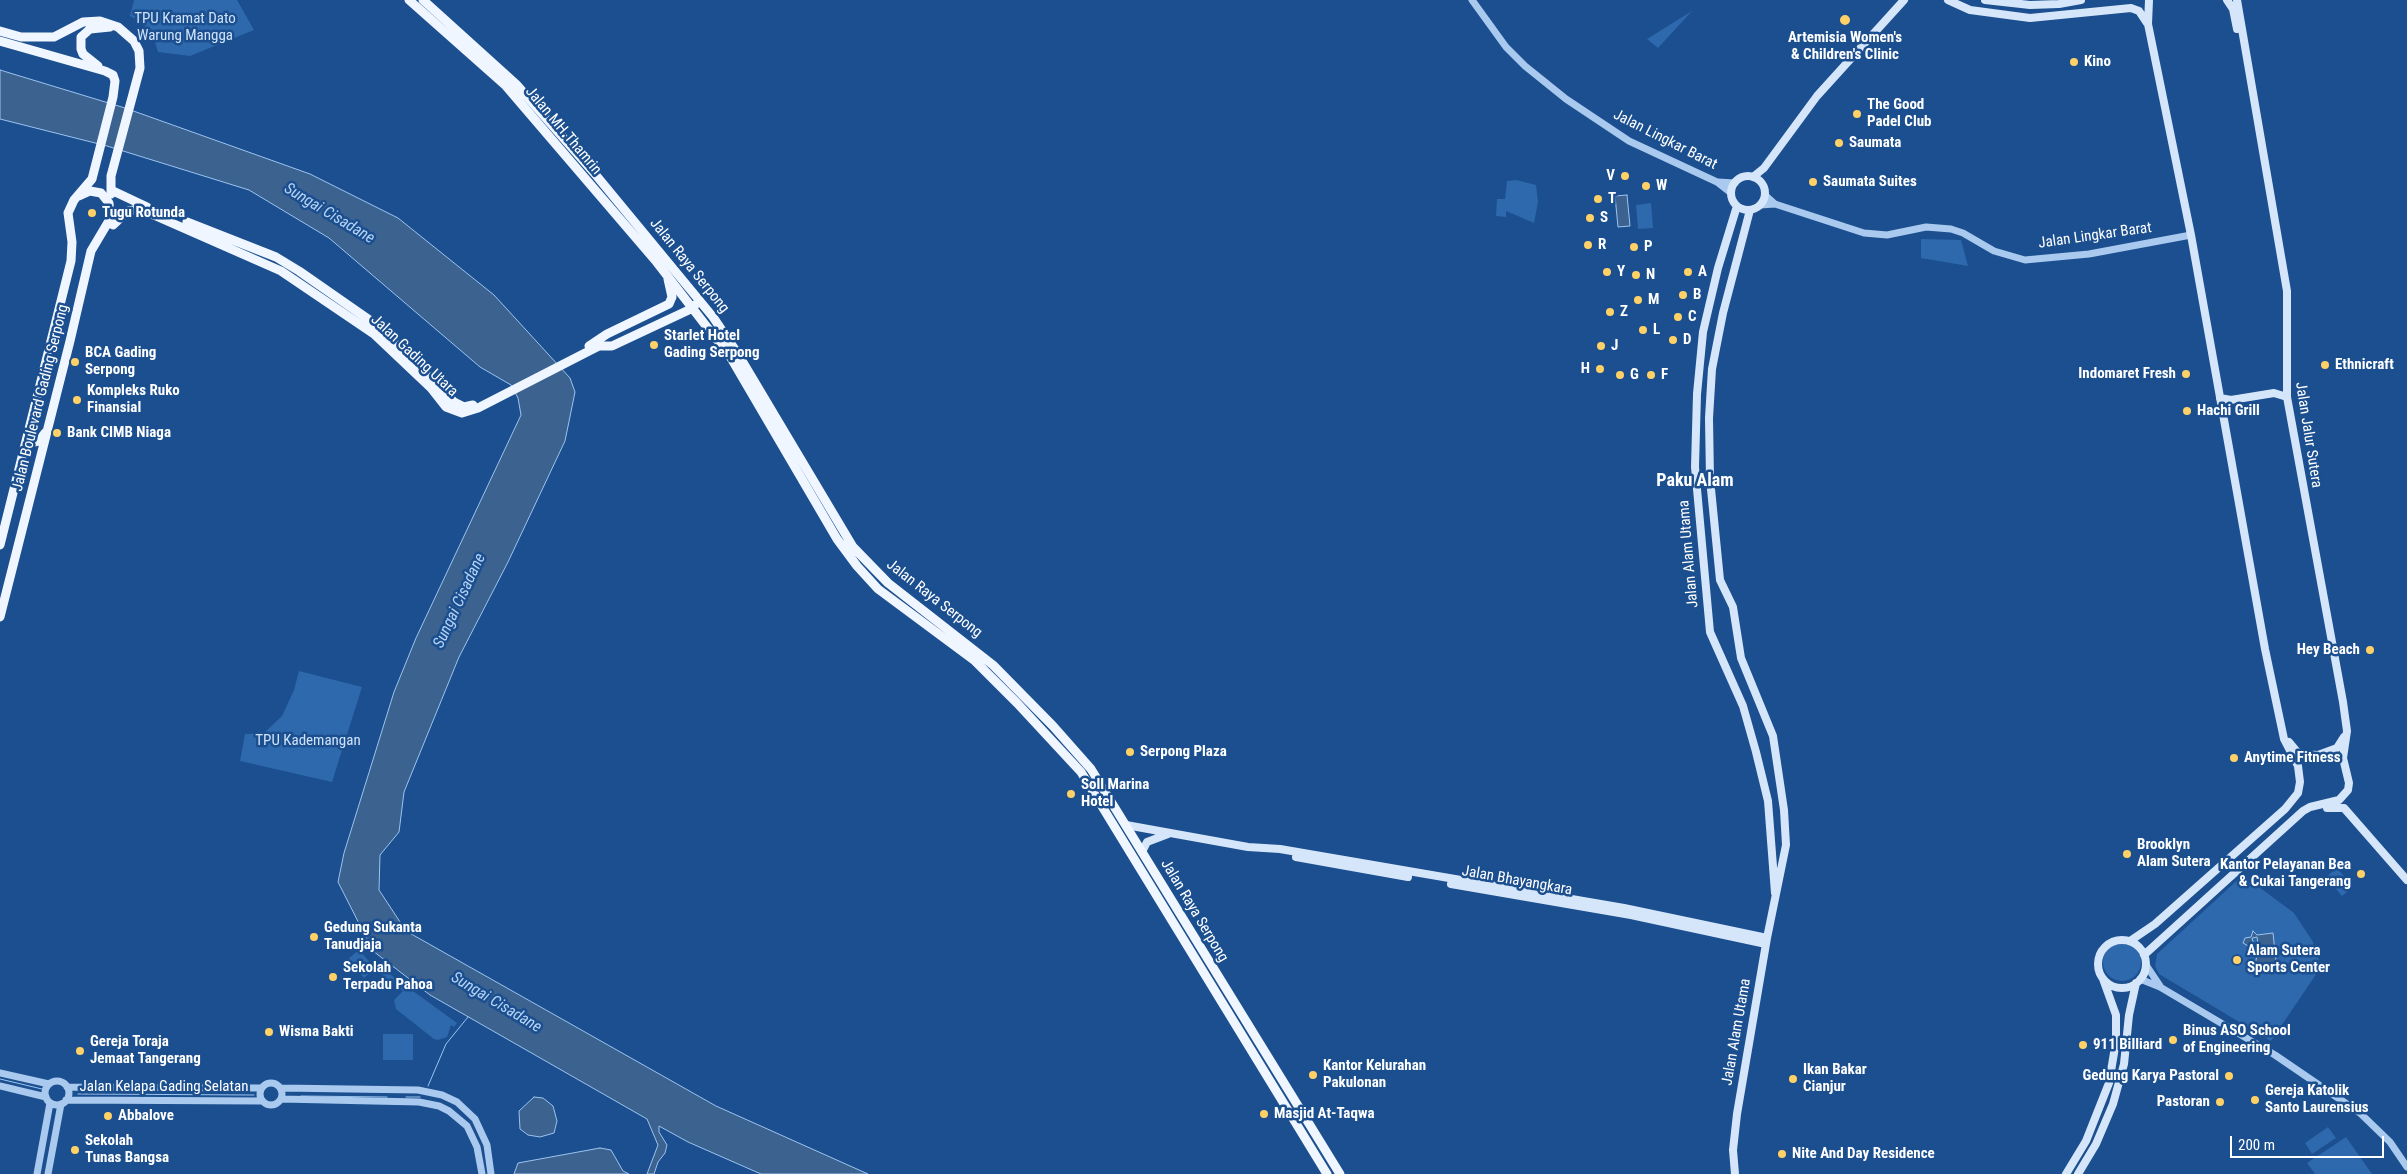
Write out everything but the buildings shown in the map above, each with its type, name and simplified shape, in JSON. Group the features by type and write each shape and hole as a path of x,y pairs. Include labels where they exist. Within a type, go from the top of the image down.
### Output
{"main road":[{"name":"Jalan MH.Thamrin","path":"409,0 506,86 682,294"},
{"name":"Jalan Raya Serpong","path":"423,0 516,84 696,295 738,354 853,547 888,583 977,650 1081,772 1328,1174"},
{"path":"1750,213 1737,206 1731,193 1734,183 1740,178 1753,177 1764,168 1817,96 1904,0"},
{"path":"1948,0 1970,10 2030,18 2131,8 2139,11 2148,24"},
{"path":"1984,0 2030,5 2059,4 2081,0"},
{"path":"2066,1174 2086,1141 2109,1083 2116,1041 2116,1015 2098,962 2100,954 2113,942 2130,941 2148,930 2293,802 2298,793 2300,772 2284,739 2265,649 2192,235 2148,24 2149,0"},
{"name":"Jalan Jalur Sutera","path":"2227,0 2233,9 2239,42 2245,52"},
{"name":"Jalan Jalur Sutera","path":"2237,0 2288,291 2285,380 2287,396 2346,731 2343,758 2349,778 2346,800 2354,817"},
{"path":"0,31 21,37 41,38 59,35 90,21 118,27 134,41 139,51 140,68 111,176 111,192 116,210 113,225"},
{"path":"105,71 83,54 81,50 81,37 84,32 94,28 118,27"},
{"path":"0,41 105,71"},
{"name":"Jalan Boulevard Gading Serpong","path":"0,545 71,261 72,242 67,217 75,198 92,179 113,97 114,78 105,71"},
{"path":"1724,246 1731,239 1740,215 1750,213 1760,205 1765,195 1762,184 1764,168"},
{"path":"1753,177 1762,184"},
{"path":"75,198 85,192 95,191 101,193 108,200 110,219 98,238"},
{"name":"Jalan Gading Utara","path":"111,192 276,257 299,271 378,326 446,401"},
{"name":"Jalan Alam Utama","path":"1737,206 1724,246 1703,332 1697,394 1696,467 1699,523 1710,632 1743,706 1768,801 1775,895"},
{"name":"Jalan Gading Utara","path":"113,225 128,211 140,209 274,267 294,278 374,334 446,401 467,407 481,403 590,348 608,334 669,304 672,297 668,278"},
{"name":"Jalan Alam Utama","path":"1735,1174 1733,1150 1737,1114 1766,941 1786,845 1778,762 1767,718 1741,658 1733,607 1720,580 1710,480 1710,394 1716,348 1750,213"},
{"name":"Jalan Boulevard Gading Serpong","path":"0,617 91,250 98,238 107,234 113,225"},
{"name":"Jalan Raya Serpong","path":"682,294 731,358 837,540 857,566 878,588 1010,689 1091,769 1340,1174"},
{"path":"693,308 697,301 696,295"},
{"name":"Jalan Gading Utara","path":"590,348 612,346 693,308"},
{"path":"2274,393 2285,380"},
{"path":"2220,398 2231,400 2274,393 2287,396"},
{"path":"1697,394 1710,394"},
{"path":"2222,409 2231,400"},
{"path":"30,424 30,438 35,442 39,441 48,429"},
{"path":"1706,584 1720,580"},
{"path":"1724,663 1741,658"},
{"path":"2280,717 2285,725 2288,740 2299,754 2318,755 2338,748 2346,731"},
{"path":"2144,955 2310,807 2339,800 2348,790"},
{"name":"Jalan Jalur Sutera","path":"2310,807 2341,807 2354,817 2407,880"},
{"name":"Jalan Bhayangkara","path":"1126,825 1263,849 1270,853 1631,915 1766,941"},
{"path":"1142,852 1148,842 1170,833"},
{"path":"2148,930 2142,942 2143,946 2156,944"},
{"path":"2078,1174 2096,1144 2113,1104 2124,1064 2129,1015 2138,981 2146,965 2144,955 2139,947 2130,941"},
{"path":"2103,979 2109,984 2123,988 2138,981"}],"street":[{"name":"Jalan Lingkar Barat","path":"1472,0 1506,47 1525,66 1566,99 1641,147 1718,182 1731,193"},
{"name":"Jalan Lingkar Barat","path":"1718,182 1734,183"},
{"name":"Jalan Lingkar Barat","path":"1765,195 1775,204"},
{"name":"Jalan Lingkar Barat","path":"1760,205 1775,204 1874,235 1926,227 1951,229 1963,233 1994,250 2025,260 2089,254 2192,235"},
{"path":"2146,965 2160,986"},
{"path":"2138,981 2160,986 2275,1055 2360,1113 2390,1142 2407,1167"},
{"path":"0,1073 49,1084 58,1081 67,1087 68,1094 64,1102 48,1174"},
{"path":"482,1174 473,1137 459,1118 449,1110 429,1103 396,1101 292,1099 281,1100 274,1105 262,1101 260,1096 261,1088 265,1084 273,1083 281,1088 432,1092 457,1102 467,1110 481,1129 487,1145 491,1174"},
{"path":"37,1174 48,1100 45,1090 49,1084"},
{"path":"0,1086 48,1100 64,1102"},
{"name":"Jalan Kelapa Gading Selatan","path":"67,1087 261,1088"},
{"path":"281,1088 281,1100"},
{"path":"292,1099 288,1094 293,1088"},
{"path":"395,1090 396,1101"},
{"name":"Jalan Kelapa Gading Selatan","path":"64,1102 262,1101"}],"green space":[{"name":"TPU Kramat Dato Warung Mangga","path":"134,0 237,0 254,30 190,56 158,52 154,39 142,22 130,16"},
{"path":"1692,11 1658,48 1647,39"},
{"path":"1516,180 1536,185 1538,202 1534,223 1506,211 1506,217 1496,216 1497,199 1505,199 1507,181"},
{"path":"1651,203 1653,228 1638,229 1636,205"},
{"path":"1921,239 1961,240 1968,266 1921,258"},
{"name":"TPU Kademangan","path":"299,671 362,687 332,782 240,761 245,734 264,733 282,716 294,690"},
{"path":"2337,868 2353,887 2342,896 2326,877"},
{"name":"Alam Sutera Sports Center","path":"2243,875 2294,913 2313,942 2321,967 2271,1041 2159,974 2155,966 2157,954"},
{"path":"2122,943 2135,949 2141,962 2135,975 2122,981 2109,975 2103,962 2109,949"},
{"path":"359,950 375,968 364,978 348,959"},
{"path":"380,967 457,1023 454,1027 451,1025 447,1037 438,1040 434,1039 396,1009 394,1000 403,991 377,971"},
{"path":"383,1034 413,1034 413,1060 383,1060"},
{"path":"2328,1127 2336,1138 2312,1154 2305,1143"},
{"path":"2346,1137 2372,1174 2315,1174 2307,1163"}],"water":[{"name":"Sungai Cisadane","path":"0,70 125,108 310,174 398,218 494,295 570,378 575,392 565,441 508,562 459,657 404,792 399,832 380,855 379,890 406,931 716,1106 868,1174 761,1174 688,1142 659,1126 659,1132 667,1145 665,1153 658,1162 654,1174 647,1174 658,1145 647,1119 430,995 373,951 338,882 344,853 394,692 416,638 521,415 518,398 511,385 480,367 329,238 249,190 107,146 0,119"},
{"path":"1627,195 1630,226 1618,227 1615,196"},
{"path":"2253,931 2257,935 2273,933 2277,971 2259,972 2255,964 2258,952 2255,947 2258,944 2257,937 2252,938 2254,945 2250,947 2243,943 2245,938 2251,937"},
{"path":"534,1097 543,1098 553,1106 557,1121 554,1133 540,1137 528,1135 520,1129 519,1111"},
{"path":"600,1148 611,1150 623,1171 629,1174 514,1174 518,1163"}],"waterway":[{"path":"428,1086 446,1044 468,1017"},
{"path":"0,1079 42,1089"},
{"path":"78,1094 254,1095"},
{"path":"301,1096 387,1097"},
{"path":"406,1097 420,1097"}],"place":[{"name":"Artemisia Women's & Children's Clinic","path":"1845,20"},
{"name":"Kino","path":"2074,62"},
{"name":"The Good Padel Club","path":"1857,114"},
{"name":"Saumata","path":"1839,143"},
{"name":"V","path":"1625,176"},
{"name":"Saumata Suites","path":"1813,182"},
{"name":"W","path":"1646,186"},
{"name":"T","path":"1598,199"},
{"name":"Tugu Rotunda","path":"92,213"},
{"name":"S","path":"1590,218"},
{"name":"R","path":"1588,245"},
{"name":"P","path":"1634,247"},
{"name":"Y","path":"1607,272"},
{"name":"A","path":"1688,272"},
{"name":"N","path":"1636,275"},
{"name":"B","path":"1683,295"},
{"name":"M","path":"1638,300"},
{"name":"Z","path":"1610,312"},
{"name":"C","path":"1678,317"},
{"name":"L","path":"1643,330"},
{"name":"D","path":"1673,340"},
{"name":"Starlet Hotel Gading Serpong","path":"654,345"},
{"name":"J","path":"1601,346"},
{"name":"BCA Gading Serpong","path":"75,362"},
{"name":"Ethnicraft","path":"2325,365"},
{"name":"H","path":"1600,369"},
{"name":"Indomaret Fresh","path":"2186,374"},
{"name":"G","path":"1620,375"},
{"name":"F","path":"1651,375"},
{"name":"Kompleks Ruko Finansial","path":"77,400"},
{"name":"Hachi Grill","path":"2187,411"},
{"name":"Bank CIMB Niaga","path":"57,433"},
{"name":"Hey Beach","path":"2370,650"},
{"name":"Serpong Plaza","path":"1130,752"},
{"name":"Anytime Fitness","path":"2234,758"},
{"name":"Soll Marina Hotel","path":"1071,794"},
{"name":"Brooklyn Alam Sutera","path":"2127,854"},
{"name":"Kantor Pelayanan Bea & Cukai Tangerang","path":"2361,874"},
{"name":"Gedung Sukanta Tanudjaja","path":"314,937"},
{"name":"Alam Sutera Sports Center","path":"2237,960"},
{"name":"Sekolah Terpadu Pahoa","path":"333,977"},
{"name":"Wisma Bakti","path":"269,1032"},
{"name":"Binus ASO School of Engineering","path":"2173,1040"},
{"name":"911 Billiard","path":"2083,1045"},
{"name":"Gereja Toraja Jemaat Tangerang","path":"80,1051"},
{"name":"Kantor Kelurahan Pakulonan","path":"1313,1075"},
{"name":"Gedung Karya Pastoral","path":"2229,1076"},
{"name":"Ikan Bakar Cianjur","path":"1793,1079"},
{"name":"Gereja Katolik Santo Laurensius","path":"2255,1100"},
{"name":"Pastoran","path":"2220,1102"},
{"name":"Masjid At-Taqwa","path":"1264,1114"},
{"name":"Abbalove","path":"108,1116"},
{"name":"Sekolah Tunas Bangsa","path":"75,1150"},
{"name":"Nite And Day Residence","path":"1782,1154"}],"district":[{"name":"Paku Alam","path":"1695,481"}]}
